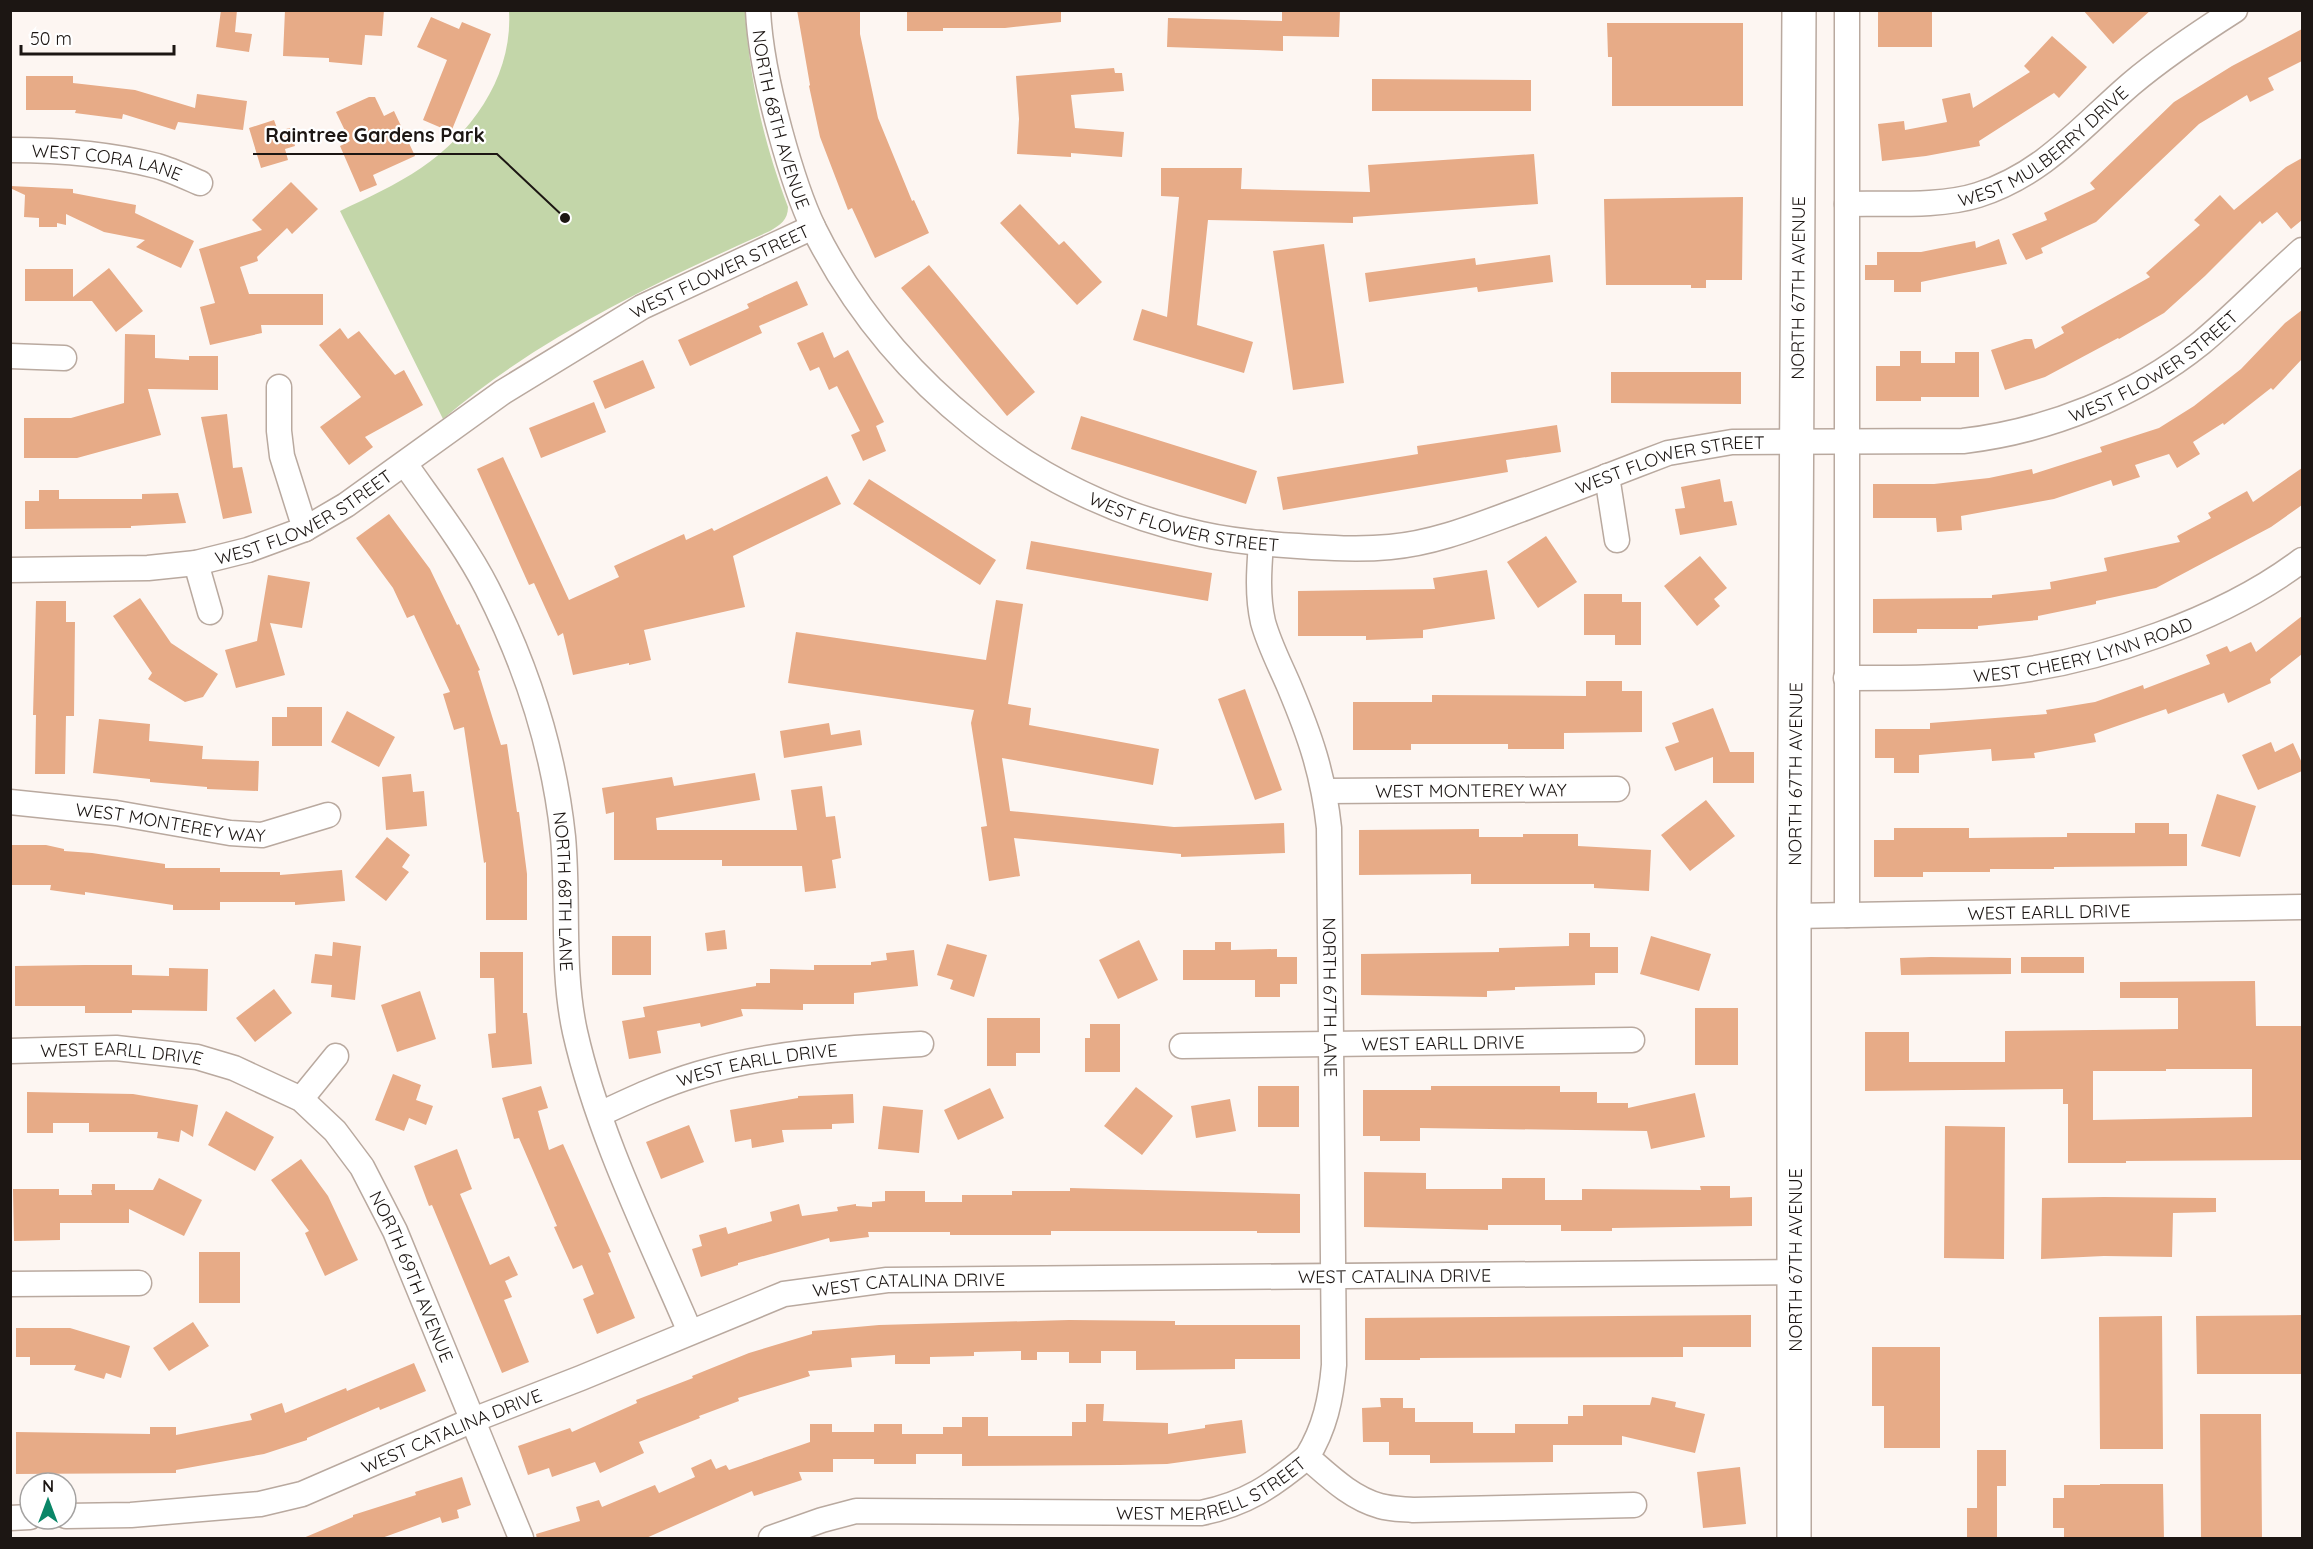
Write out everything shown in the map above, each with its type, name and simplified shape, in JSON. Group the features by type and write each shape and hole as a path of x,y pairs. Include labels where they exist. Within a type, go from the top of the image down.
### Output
{"main road":[{"name":"NORTH 67TH AVENUE","path":"1794,1539 1794,916 1799,10"}],"street":[{"name":"NORTH 68TH AVENUE","path":"758,10 764,70 789,164 813,227"},
{"path":"1847,10 1847,915"},
{"name":"WEST MULBERRY DRIVE","path":"1847,204 1949,201 1976,196 2033,171 2059,151 2153,66 2219,15"},
{"name":"WEST CORA LANE","path":"10,150 102,156 158,166 200,183"},
{"name":"WEST FLOWER STREET","path":"10,570 148,568 196,562 248,550 305,529 346,505 503,392 642,307 813,227 842,279 871,321 927,385 979,432 1008,453 1105,504 1200,534 1261,543 1332,548 1390,547 1439,539 1668,453 1695,447 1732,442 1963,441 1989,438 2048,422 2121,395 2162,371 2202,342 2302,250"},
{"path":"10,356 64,358"},
{"path":"279,387 279,431 282,456 305,529"},
{"name":"NORTH 68TH LANE","path":"405,464 449,527 487,588 520,664 542,730 552,768 562,836 567,977 582,1058 600,1114 690,1332"},
{"path":"1607,476 1617,540"},
{"name":"NORTH 67TH LANE","path":"1261,543 1260,601 1263,621 1317,758 1325,791 1329,828 1335,1365 1331,1397 1319,1438 1306,1457"},
{"name":"WEST CHEERY LYNN ROAD","path":"1846,678 1943,677 2002,673 2061,664 2116,649 2187,623 2244,597 2302,560"},
{"name":"WEST FLOWER STREET","path":"196,562 210,612"},
{"name":"WEST MONTEREY WAY","path":"1325,791 1617,789"},
{"name":"WEST MONTEREY WAY","path":"10,802 116,813 230,833 262,835 328,815"},
{"name":"WEST EARLL DRIVE","path":"1794,916 2302,907"},
{"name":"WEST EARLL DRIVE","path":"1182,1046 1330,1042 1632,1040"},
{"name":"WEST EARLL DRIVE","path":"600,1114 670,1083 757,1059 801,1052 921,1044"},
{"name":"WEST EARLL DRIVE","path":"10,1051 127,1049 196,1057 234,1068"},
{"path":"301,1099 336,1056"},
{"name":"NORTH 69TH AVENUE","path":"234,1068 301,1099 335,1131 362,1167 378,1196 521,1539"},
{"name":"WEST CATALINA DRIVE","path":"78,1516 131,1515 260,1504 302,1494 473,1420 784,1294 887,1280 1795,1272"},
{"path":"10,1284 139,1283"},
{"name":"WEST MERRELL STREET","path":"779,1537 822,1520 856,1511 1200,1513 1225,1508 1248,1499 1276,1483 1306,1457 1336,1483 1356,1496 1381,1506 1413,1510 1634,1505"}],"green space":[{"path":"509,11 745,11 754,87 771,158 788,212 783,222 770,231 642,291 559,337 480,389 443,419 340,211 392,186 421,168 440,154 473,120 497,80 508,35"}],"building":[{"path":"221,10 237,10 235,32 252,34 249,52 216,47"},
{"path":"285,10 384,10 382,36 365,35 362,65 329,62 329,58 283,56"},
{"path":"797,10 860,10 860,34 878,118 912,201 914,200 929,233 875,258 852,208 848,210 820,137"},
{"path":"907,10 1061,10 1061,22 1005,28 943,28 943,31 907,31"},
{"path":"1282,10 1340,10 1339,37 1283,36 1283,51 1167,47 1168,18 1282,21"},
{"path":"2083,10 2151,10 2113,44"},
{"path":"1878,11 1932,11 1932,47 1878,47"},
{"path":"431,17 459,29 462,22 491,34 451,132 423,120 447,60 417,47"},
{"path":"1607,23 1743,23 1743,106 1612,106 1612,57 1608,57"},
{"path":"2302,29 2302,61 2268,78 2274,90 2250,102 2247,95 2199,124 2096,222 2041,248 2043,253 2026,260 2012,234 2047,220 2044,213 2095,189 2090,183 2174,102 2232,66"},
{"path":"2052,36 2087,67 2059,98 2054,93 1979,141 1980,146 1882,161 1878,124 1904,121 1905,130 1947,122 1942,99 1970,93 1973,108 2030,72 2024,66"},
{"path":"1114,68 1115,73 1122,73 1124,91 1071,95 1075,128 1124,132 1122,157 1071,153 1071,157 1017,154 1019,119 1016,76"},
{"path":"26,76 73,76 73,83 135,90 195,108 197,94 247,101 243,130 178,122 175,130 123,114 122,119 75,113 76,110 26,110"},
{"path":"1372,79 1531,80 1531,111 1372,111"},
{"path":"369,97 375,97 384,116 394,111 415,156 373,175 377,185 360,192 340,146 350,141 336,112"},
{"path":"274,120 278,131 290,128 295,146 285,149 288,160 261,168 249,128"},
{"path":"1534,154 1538,204 1353,217 1353,223 1208,220 1197,325 1253,342 1244,373 1133,340 1142,309 1167,317 1179,197 1161,196 1161,168 1242,168 1241,189 1370,192 1368,165"},
{"path":"2302,158 2302,220 2291,229 2277,212 2262,224 2260,221 2164,313 2045,377 2005,390 1991,350 2025,339 2032,339 2035,349 2064,333 2061,327 2150,277 2146,273 2200,225 2194,220 2220,195 2234,210 2286,167"},
{"path":"291,182 318,209 292,234 287,228 257,257 258,261 240,267 249,294 323,294 323,325 261,325 262,333 210,345 200,307 215,303 199,249 262,230 252,220"},
{"path":"10,186 73,189 73,193 136,205 135,213 194,241 181,268 136,247 145,240 104,232 66,214 66,225 57,223 57,227 39,227 39,218 24,217 25,195"},
{"path":"1743,197 1742,280 1706,280 1706,288 1691,288 1691,285 1606,285 1604,199"},
{"path":"1020,204 1059,245 1064,241 1102,282 1077,305 1000,223"},
{"path":"1999,239 2007,264 1921,282 1921,292 1894,292 1894,280 1865,280 1865,265 1877,265 1877,252 1921,252 1975,241 1976,248"},
{"path":"1324,244 1344,383 1293,390 1273,251"},
{"path":"1550,255 1553,282 1478,292 1477,287 1369,302 1365,273 1475,258 1476,265"},
{"path":"929,265 1035,392 1007,416 901,288"},
{"path":"109,268 143,311 116,332 92,301 25,301 25,269 73,269 73,297"},
{"path":"797,281 808,305 759,326 762,333 690,366 678,340 749,308 747,304"},
{"path":"2302,310 2302,359 2273,390 2271,388 2224,425 2223,423 2193,442 2200,454 2177,468 2169,454 2135,465 2140,477 2113,486 2111,480 2054,499 1961,516 1962,530 1937,532 1936,518 1873,518 1873,484 1934,484 1989,478 2032,469 2033,474 2102,452 2100,447 2159,428 2194,406 2241,369 2285,323"},
{"path":"340,328 348,339 359,331 395,375 404,370 423,405 365,437 373,447 349,465 320,427 361,397 319,345"},
{"path":"823,332 834,358 848,350 884,422 876,426 886,451 863,461 851,435 860,431 837,386 829,390 819,367 810,371 797,343"},
{"path":"125,334 155,335 155,358 189,360 189,356 218,356 218,390 148,389 161,435 77,458 24,458 24,418 71,418 124,403"},
{"path":"1900,351 1921,351 1921,363 1955,363 1955,352 1979,352 1979,397 1921,397 1921,401 1876,401 1876,366 1900,366"},
{"path":"643,360 655,388 605,409 593,381"},
{"path":"1611,372 1741,372 1741,404 1611,403"},
{"path":"594,402 606,432 541,458 529,428"},
{"path":"227,414 233,468 242,467 252,513 223,519 201,417"},
{"path":"1081,416 1257,471 1246,504 1071,449"},
{"path":"1557,425 1561,452 1506,460 1508,472 1283,510 1277,477 1418,454 1417,446"},
{"path":"503,457 569,600 619,577 614,566 684,534 686,540 712,528 714,531 827,476 841,504 733,556 745,607 644,630 651,660 573,675 563,633 558,636 534,583 529,585 477,469"},
{"path":"2302,468 2302,505 2271,527 2156,588 2038,616 2038,620 1978,626 1978,629 1917,629 1917,633 1873,633 1873,599 1992,598 1992,595 2051,589 2050,582 2107,571 2104,558 2180,542 2177,536 2211,518 2208,513 2247,491 2253,502"},
{"path":"869,479 996,560 980,585 853,504"},
{"path":"1720,479 1724,502 1732,501 1737,525 1680,535 1675,509 1685,508 1681,487"},
{"path":"39,490 59,490 59,499 142,499 142,494 178,493 186,523 131,526 131,528 25,529 25,501 39,501"},
{"path":"389,514 430,569 457,625 459,624 480,670 478,671 501,745 507,744 527,874 527,920 486,920 486,862 484,863 464,727 454,730 443,694 450,692 414,615 407,618 393,588 356,538"},
{"path":"1546,536 1577,582 1538,608 1507,562"},
{"path":"1031,541 1212,573 1208,601 1026,569"},
{"path":"1700,556 1727,588 1714,599 1720,606 1697,626 1664,586"},
{"path":"1487,570 1495,619 1423,630 1423,638 1366,640 1366,636 1298,636 1298,591 1435,589 1433,578"},
{"path":"268,575 310,582 302,628 270,623 285,675 236,688 225,650 257,641"},
{"path":"1584,594 1622,594 1622,602 1641,602 1641,645 1615,645 1615,635 1584,635"},
{"path":"140,598 171,643 218,674 203,697 185,702 148,679 152,673 113,616"},
{"path":"996,600 1023,604 1008,704 1031,708 1029,725 1159,749 1153,785 1002,758 1010,811 1174,827 1284,823 1285,853 1181,857 1181,854 1014,838 1020,876 989,881 981,827 987,826 971,723 974,710 788,683 796,632 986,660"},
{"path":"36,601 66,601 66,622 75,622 74,716 66,716 65,774 35,774 36,715 33,715"},
{"path":"2302,616 2302,654 2270,679 2271,683 2228,703 2224,693 2168,714 2166,709 2094,734 2096,742 2034,753 2035,758 1992,761 1991,749 1919,755 1919,773 1894,773 1894,758 1875,758 1875,729 1930,729 1930,723 2047,714 2046,710 2095,702 2143,685 2144,689 2210,664 2206,655 2227,646 2230,652 2251,642 2256,652"},
{"path":"1586,681 1622,681 1622,691 1642,691 1642,732 1564,733 1564,749 1508,749 1508,744 1411,744 1411,750 1353,750 1353,702 1432,702 1432,695 1586,696"},
{"path":"1245,689 1282,790 1255,800 1218,699"},
{"path":"287,707 322,707 322,746 272,746 272,717 287,717"},
{"path":"1713,708 1730,752 1754,752 1754,783 1713,783 1713,757 1675,771 1665,747 1679,742 1672,723"},
{"path":"347,711 395,737 379,767 331,742"},
{"path":"99,719 150,724 149,741 203,746 202,759 259,761 258,791 207,789 207,787 150,782 150,779 93,773"},
{"path":"829,723 831,735 860,730 862,745 784,758 780,731"},
{"path":"2271,742 2275,752 2293,743 2302,763 2302,771 2258,790 2242,755"},
{"path":"755,773 760,800 656,818 657,830 797,830 791,790 822,786 826,817 835,816 841,858 832,860 836,888 805,892 802,866 722,866 722,860 614,860 614,812 606,814 602,788 672,777 674,786"},
{"path":"411,774 413,792 424,791 427,826 386,830 382,777"},
{"path":"2217,794 2256,806 2240,857 2201,846"},
{"path":"1706,800 1735,836 1690,871 1661,835"},
{"path":"2135,823 2169,823 2169,834 2187,834 2187,866 1990,869 1990,872 1923,872 1923,877 1874,877 1874,840 1894,840 1894,828 1969,828 1969,838 2067,837 2067,833 2135,833"},
{"path":"1479,829 1479,837 1578,834 1578,846 1651,850 1649,891 1594,888 1594,884 1471,884 1471,874 1359,875 1359,830"},
{"path":"387,837 410,855 402,867 409,872 386,901 355,877"},
{"path":"10,845 46,845 64,849 64,851 165,864 165,868 220,868 220,872 280,872 280,875 342,870 345,901 295,905 295,902 220,902 220,910 173,910 173,905 85,892 85,895 50,890 51,885 10,885"},
{"path":"725,930 727,949 707,951 705,933"},
{"path":"1569,933 1590,933 1590,947 1618,947 1618,973 1595,973 1595,985 1515,987 1515,990 1487,991 1487,997 1361,995 1361,954 1499,952 1499,948 1569,946"},
{"path":"612,936 651,936 651,975 612,975"},
{"path":"1651,936 1711,954 1699,991 1640,974"},
{"path":"1139,940 1158,980 1118,999 1099,960"},
{"path":"333,942 361,946 355,1000 331,997 332,985 311,983 315,954 332,956"},
{"path":"1215,942 1231,942 1231,950 1277,949 1277,957 1297,957 1297,984 1280,984 1280,997 1255,997 1255,980 1183,980 1183,950 1215,950"},
{"path":"947,944 987,955 974,997 950,989 953,980 937,975"},
{"path":"914,950 918,986 854,993 854,1004 803,1004 803,1010 741,1009 743,1016 701,1027 700,1023 657,1031 661,1053 629,1059 622,1021 645,1017 643,1007 756,986 756,983 770,983 770,969 814,970 814,965 871,965 871,962 887,960 886,953"},
{"path":"480,952 523,952 523,1013 527,1013 532,1064 492,1068 488,1034 496,1033 494,978 480,978"},
{"path":"2021,957 2084,957 2084,973 2021,973"},
{"path":"1900,958 2011,958 2011,974 1901,975"},
{"path":"132,965 132,975 169,976 169,968 208,969 207,1011 132,1010 132,1013 85,1013 85,1006 15,1006 15,966"},
{"path":"2255,981 2256,1026 2302,1026 2302,1160 2068,1163 2068,1104 2063,1104 2063,1089 1865,1091 1865,1032 1909,1032 1909,1062 2005,1062 2005,1031 2178,1029 2178,998 2120,998 2120,982","holes":["2252,1069 2252,1117 2093,1120 2093,1071"]},
{"path":"274,989 292,1013 255,1042 236,1018"},
{"path":"420,991 436,1039 397,1052 381,1005"},
{"path":"1695,1008 1738,1008 1738,1065 1695,1065"},
{"path":"987,1018 1040,1018 1040,1053 1016,1053 1016,1066 987,1066"},
{"path":"1090,1024 1120,1024 1120,1072 1085,1072 1085,1038 1090,1038"},
{"path":"393,1074 421,1085 416,1100 433,1106 426,1125 409,1118 404,1131 375,1120"},
{"path":"541,1086 548,1108 538,1111 549,1150 563,1144 611,1252 608,1253 635,1318 597,1334 583,1299 594,1294 582,1265 573,1269 519,1138 514,1139 502,1098"},
{"path":"1258,1086 1299,1086 1299,1127 1258,1127"},
{"path":"1431,1086 1560,1086 1560,1092 1597,1092 1597,1103 1628,1103 1628,1108 1695,1093 1705,1137 1651,1149 1647,1131 1420,1128 1420,1141 1380,1141 1380,1136 1363,1136 1363,1090 1431,1090"},
{"path":"1136,1087 1173,1116 1142,1155 1104,1126"},
{"path":"990,1088 1004,1118 958,1140 944,1110"},
{"path":"27,1092 133,1094 198,1105 193,1137 181,1130 179,1142 157,1138 158,1132 89,1132 89,1123 53,1123 53,1133 27,1133"},
{"path":"853,1094 854,1123 832,1124 832,1129 782,1130 784,1142 752,1148 751,1139 735,1142 730,1110 798,1098 798,1096"},
{"path":"1230,1099 1236,1131 1196,1138 1191,1106"},
{"path":"883,1106 923,1110 919,1153 878,1149"},
{"path":"226,1111 274,1137 255,1171 208,1145"},
{"path":"689,1125 704,1162 661,1179 646,1142"},
{"path":"1945,1126 2005,1127 2004,1259 1944,1258"},
{"path":"457,1149 472,1189 460,1194 490,1265 509,1256 518,1275 505,1281 512,1297 504,1300 529,1362 502,1373 432,1205 429,1206 414,1166"},
{"path":"301,1159 328,1196 358,1260 325,1276 305,1233 309,1231 271,1180"},
{"path":"1364,1172 1426,1173 1426,1189 1502,1189 1502,1178 1545,1178 1545,1200 1582,1200 1582,1189 1701,1190 1700,1186 1730,1186 1730,1198 1752,1197 1752,1226 1612,1228 1612,1231 1561,1231 1561,1225 1488,1225 1488,1230 1364,1227"},
{"path":"159,1178 202,1200 184,1236 129,1209 129,1223 60,1223 60,1240 14,1241 13,1189 59,1189 59,1195 92,1195 92,1184 115,1184 115,1190 153,1190"},
{"path":"1070,1188 1300,1194 1300,1233 1051,1231 1051,1235 950,1235 950,1232 868,1232 869,1237 830,1242 829,1238 738,1263 738,1265 701,1277 692,1249 702,1246 699,1235 726,1227 728,1234 772,1221 770,1212 799,1204 802,1216 838,1211 837,1207 856,1204 856,1206 872,1207 872,1202 885,1201 885,1191 925,1191 925,1202 962,1202 962,1195 1012,1195 1012,1191 1070,1191"},
{"path":"2042,1198 2216,1198 2216,1212 2173,1213 2172,1257 2104,1256 2041,1259"},
{"path":"199,1252 240,1252 240,1303 199,1303"},
{"path":"1751,1315 1751,1347 1683,1347 1683,1357 1365,1360 1365,1318"},
{"path":"2302,1315 2302,1374 2197,1374 2196,1316"},
{"path":"2162,1316 2163,1449 2100,1449 2099,1317"},
{"path":"1069,1320 1175,1321 1175,1325 1300,1325 1300,1359 1235,1359 1235,1369 1136,1370 1136,1351 1101,1351 1101,1363 1069,1363 1069,1352 1037,1352 1037,1360 1021,1360 1021,1351 974,1352 974,1356 930,1357 930,1364 895,1364 895,1355 851,1358 852,1367 808,1371 810,1376 738,1398 739,1401 639,1442 644,1453 600,1473 595,1462 552,1477 549,1468 528,1475 518,1446 570,1428 572,1432 637,1403 636,1400 693,1378 692,1376 749,1353 812,1334 812,1331 879,1325"},
{"path":"193,1322 209,1346 169,1371 153,1348"},
{"path":"16,1328 70,1328 130,1346 121,1378 106,1373 104,1379 74,1370 76,1365 30,1365 30,1357 16,1357"},
{"path":"1872,1347 1940,1347 1940,1448 1884,1448 1884,1406 1872,1406"},
{"path":"414,1363 426,1391 380,1410 379,1407 307,1438 307,1440 264,1454 176,1470 176,1473 78,1474 78,1471 18,1471 16,1474 16,1432 150,1434 150,1427 176,1427 176,1435 252,1420 250,1414 282,1403 285,1413 346,1388 347,1391"},
{"path":"1652,1397 1676,1402 1675,1407 1705,1414 1695,1453 1622,1436 1622,1445 1553,1445 1553,1462 1430,1463 1430,1455 1389,1455 1389,1442 1363,1442 1362,1408 1381,1407 1380,1398 1403,1398 1403,1408 1415,1408 1415,1422 1473,1422 1473,1433 1515,1433 1515,1424 1568,1424 1568,1416 1583,1416 1583,1405 1650,1405"},
{"path":"1086,1404 1104,1404 1103,1421 1168,1423 1168,1434 1205,1428 1205,1425 1242,1420 1246,1453 1167,1464 1120,1465 962,1466 962,1454 916,1454 916,1464 874,1464 874,1459 833,1459 833,1472 799,1472 802,1480 754,1496 752,1491 644,1539 537,1539 536,1534 580,1521 576,1507 599,1500 602,1507 655,1485 659,1493 695,1477 691,1468 711,1459 716,1469 726,1465 729,1470 810,1442 810,1424 832,1424 832,1432 874,1432 874,1424 902,1424 902,1434 943,1434 943,1427 962,1427 962,1417 988,1417 988,1436 1072,1436 1072,1422 1086,1422"},
{"path":"2200,1414 2261,1414 2262,1539 2201,1539"},
{"path":"1977,1450 2006,1450 2006,1486 1997,1486 1997,1537 1967,1537 1967,1508 1977,1508"},
{"path":"1740,1467 1746,1524 1703,1528 1697,1472"},
{"path":"462,1477 471,1505 457,1510 459,1518 442,1523 440,1517 379,1539 301,1539 353,1517 353,1515 416,1495 415,1492"},
{"path":"2163,1484 2164,1539 2064,1539 2064,1528 2053,1528 2053,1498 2064,1498 2064,1485"}],"place":[{"name":"Raintree Gardens Park","path":"565,218"}]}
